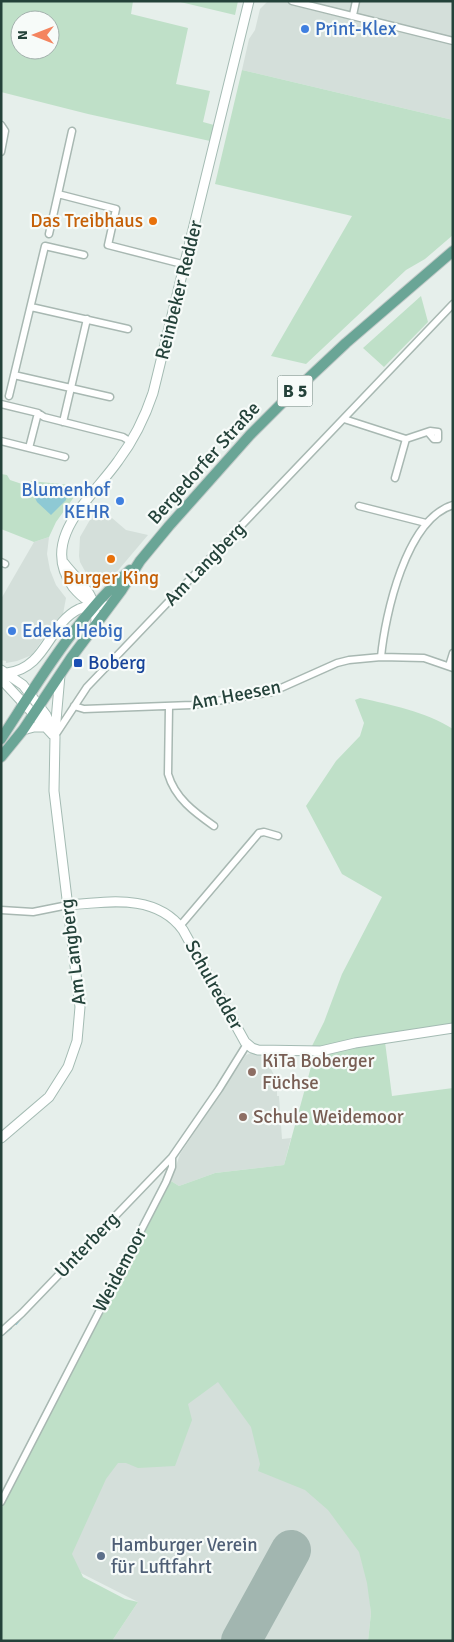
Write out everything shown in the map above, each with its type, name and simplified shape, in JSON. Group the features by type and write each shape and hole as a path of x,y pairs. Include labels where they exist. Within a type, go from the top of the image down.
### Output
{"main road":[{"name":"Bergedorfer Straße","path":"1,757 23,730 140,561 168,526 250,435 346,343 453,250"},
{"name":"Bergedorfer Straße","path":"1,739 60,648 94,605 140,561"}],"street":[{"name":"Reinbeker Redder","path":"96,622 91,594 67,566 62,556 64,537 70,522 117,463 130,442 153,393 250,1"},
{"path":"292,1 453,41"},
{"path":"353,15 356,1"},
{"path":"1,125 6,131 1,152"},
{"path":"49,234 72,131"},
{"path":"58,194 116,209 108,245 186,265"},
{"path":"9,396 46,246 84,255"},
{"name":"Am Langberg","path":"54,737 91,682 453,304"},
{"path":"31,306 128,329"},
{"path":"63,422 87,319"},
{"path":"14,375 110,397"},
{"path":"1,404 123,437 130,442"},
{"path":"29,448 38,413"},
{"path":"344,419 406,440 428,432"},
{"path":"395,478 406,440"},
{"path":"1,442 65,457"},
{"path":"382,657 383,637 393,594 402,568 426,523 444,508 453,505"},
{"path":"359,506 426,523"},
{"path":"3,674 18,670 34,661 65,620 79,609 94,605 108,606"},
{"path":"451,667 453,653"},
{"name":"Am Heesen","path":"74,706 84,709 169,707 272,692 342,661 382,657 424,658 451,667"},
{"path":"3,674 23,685 27,699 54,737"},
{"path":"54,737 60,675"},
{"path":"169,707 168,774 171,784 183,801 214,826"},
{"name":"Am Langberg","path":"1,1138 49,1097 69,1065 77,1041 80,1007 54,791 54,737 46,715 36,710"},
{"path":"23,730 34,727 46,728"},
{"name":"Schulredder","path":"180,926 260,833 264,832 278,836"},
{"name":"Schulredder","path":"68,905 121,901 136,902 162,911 173,918 180,926 247,1044"},
{"path":"1,910 33,912 68,905"},
{"path":"247,1044 258,1050 312,1052 354,1043 453,1028"},
{"name":"Weidemoor","path":"1,1502 166,1182 172,1167 172,1157 219,1089 247,1044"},
{"name":"Unterberg","path":"1,1332 22,1313 172,1157"}],"shaded area":[{"path":"268,1 453,1 453,120 242,70 249,39 255,30 260,9"},
{"path":"98,506 126,530 148,535 108,581 101,582 86,573 79,556 80,537"},
{"path":"49,537 47,554 50,570 56,585 66,598 63,614 54,623 32,655 6,663 6,661 1,660 1,599 34,542"},
{"name":"Schule Weidemoor","path":"251,1053 264,1055 277,1081 282,1139 291,1138 284,1165 215,1173 179,1186 171,1181 180,1154 246,1055"},
{"path":"348,1364 371,1613 368,1641 112,1641 138,1602 65,1565 104,1479 116,1463 209,1369"}],"green space":[{"path":"1,1 133,1 131,14 188,28 176,84 210,91 203,122 214,125 210,141 88,114 1,92"},
{"path":"176,1 238,1 235,15"},
{"path":"242,70 453,120 453,235 425,259 406,270 306,364 271,356 352,216 215,184"},
{"path":"421,296 428,322 384,367 363,348"},
{"path":"1,474 7,475 10,480 28,486 30,481 82,486 56,522 49,537 34,542 1,529"},
{"path":"360,698 419,713 453,729 453,1024 311,1048 324,1022 342,974 382,897 342,874 306,806 336,761 360,736 364,723 355,700"},
{"path":"385,1042 392,1096 453,1088 453,1641 368,1641 371,1613 367,1583 359,1552 328,1510 305,1490 258,1471 260,1464 251,1427 218,1382 188,1404 192,1420 175,1466 138,1468 126,1463 118,1463 106,1479 72,1554 83,1577 125,1599 138,1602 112,1641 1,1641 1,1509 171,1181 179,1186 215,1173 284,1165 314,1056 354,1046"}],"water":[{"path":"40,490 67,493 66,500 51,515 35,498"}],"waterway":[{"path":"16,1324 22,1317"},
{"path":"1,1336 11,1328"}],"runway":[{"path":"241,1641 291,1550"}],"place":[{"name":"Print-Klex","path":"305,29"},
{"name":"Das Treibhaus","path":"153,221"},
{"name":"Blumenhof KEHR","path":"120,501"},
{"name":"Burger King","path":"111,559"},
{"name":"Edeka Hebig","path":"12,631"},
{"name":"Boberg","path":"78,663"},
{"name":"KiTa Boberger Füchse","path":"252,1072"},
{"name":"Schule Weidemoor","path":"243,1117"},
{"name":"Hamburger Verein für Luftfahrt","path":"101,1556"}]}
